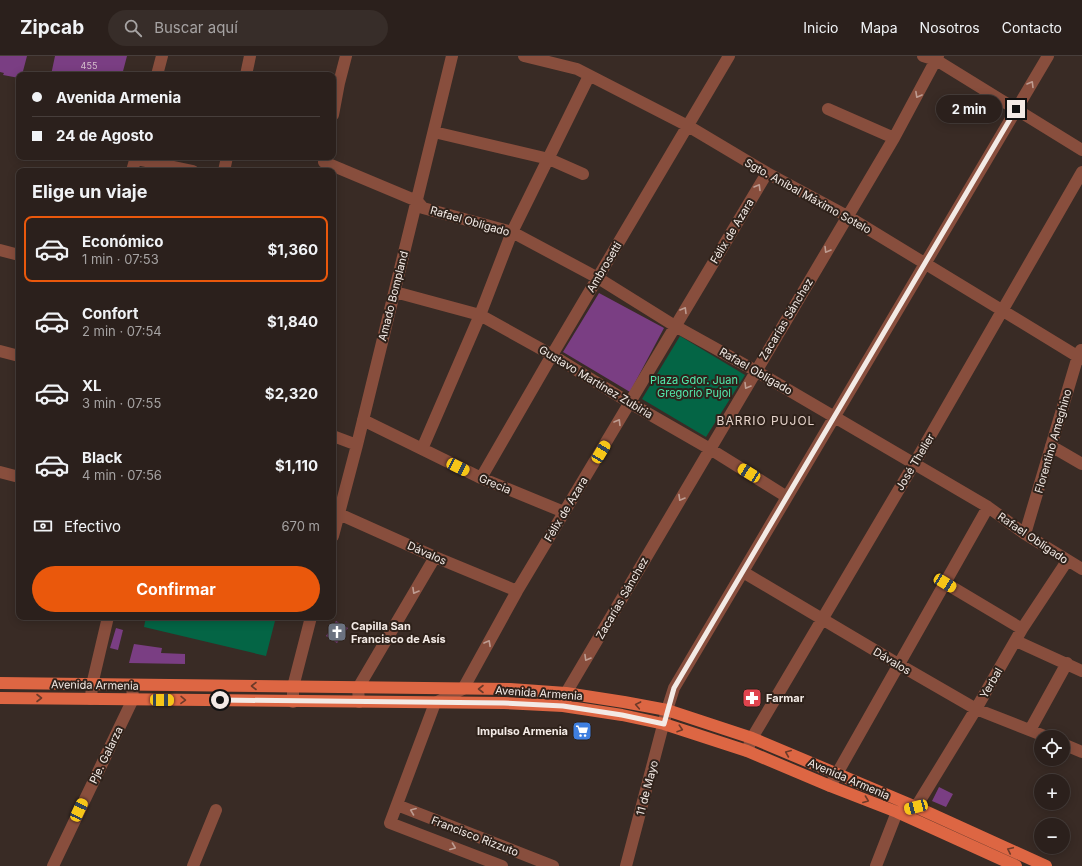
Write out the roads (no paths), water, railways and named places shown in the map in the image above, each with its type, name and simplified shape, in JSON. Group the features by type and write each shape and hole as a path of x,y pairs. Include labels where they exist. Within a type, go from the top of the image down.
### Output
{"main road":[{"name":"Avenida Armenia","path":"0,683 510,689 566,693 624,702 667,710 752,738 916,807 1046,866"},
{"name":"Avenida Armenia","path":"0,698 504,703 563,706 622,715 664,724 747,751 897,812 1016,866"}],"street":[{"path":"158,72 162,56"},
{"path":"247,72 250,56"},
{"path":"336,99 346,56"},
{"name":"Amado Bompland","path":"336,525 339,514 338,495 357,445 452,56"},
{"name":"Sgto. Aníbal Máximo Sotelo","path":"524,56 569,67 688,126 767,173 847,216 1003,311 1081,355"},
{"name":"Ambrosetti","path":"481,478 729,56"},
{"path":"924,56 937,58 1082,150"},
{"name":"11 de Mayo","path":"626,866 674,688 1048,56"},
{"name":"Zacarías Sánchez","path":"563,706 566,693 894,138 937,58"},
{"path":"422,449 480,315 512,232 589,76"},
{"path":"828,109 894,138"},
{"path":"434,132 549,159 583,174"},
{"path":"145,160 180,168"},
{"path":"324,163 417,201"},
{"name":"José Thelier","path":"747,751 752,738 914,464 1082,172"},
{"name":"Félix de Azara","path":"463,689 517,591 767,173"},
{"name":"Rafael Obligado","path":"417,201 423,208 512,232 598,278 675,326 756,370 988,508 1025,534 1082,569"},
{"path":"0,250 16,254"},
{"name":"Gustavo Martínez Zubiria","path":"395,292 480,315 552,355 630,403 710,449 787,497"},
{"path":"0,351 16,355"},
{"name":"Florentino Ameghino","path":"1025,534 1051,446 1081,355"},
{"name":"Grecia","path":"363,420 481,478 564,512"},
{"path":"336,437 357,445"},
{"path":"1051,446 1082,464"},
{"path":"0,472 16,476"},
{"path":"830,786 988,508"},
{"name":"Dávalos","path":"339,514 435,557 517,591"},
{"path":"359,702 358,688 435,557"},
{"name":"Yerbal","path":"916,807 1022,630 1067,561"},
{"name":"Dávalos","path":"744,572 976,709 1034,732"},
{"path":"945,583 1022,630"},
{"path":"92,699 92,685 107,620"},
{"path":"293,702 293,687 310,620"},
{"path":"1016,641 1082,671"},
{"path":"1030,730 1067,663"},
{"name":"Pje. Galarza","path":"53,866 133,699 132,685"},
{"path":"397,805 435,703 463,689"},
{"path":"1070,747 1082,752"},
{"name":"Francisco Rizzuto","path":"502,866 390,823 397,805 553,866"},
{"path":"876,866 897,812 916,807"},
{"path":"193,866 216,810"}],"place":[{"name":"Capilla San Francisco de Asís","path":"337,632"},
{"name":"Farmar","path":"752,698"},
{"name":"Impulso Armenia","path":"582,731"}],"district":[{"name":"BARRIO PUJOL","path":"766,421"}],"park label":[{"name":"Plaza Gdor. Juan Gregorio Pujol","path":"694,386"}]}
